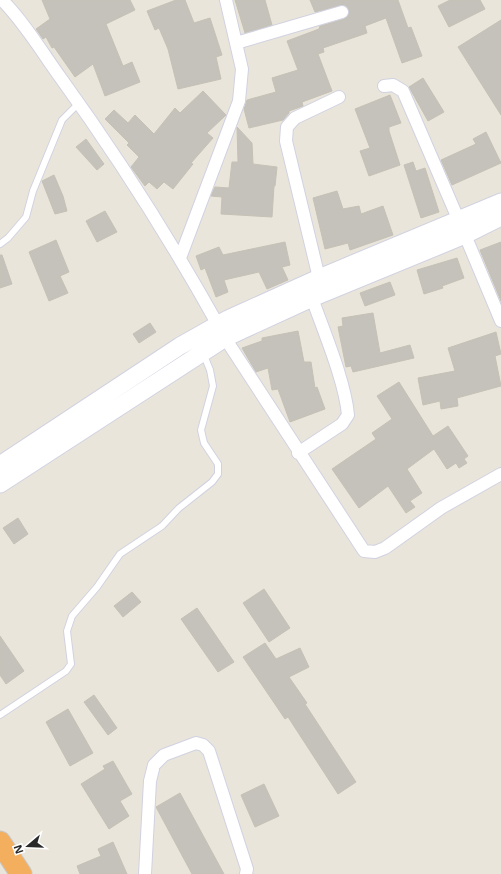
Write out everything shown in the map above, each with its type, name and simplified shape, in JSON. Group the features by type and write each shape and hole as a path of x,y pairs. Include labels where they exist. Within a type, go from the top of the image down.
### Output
{"highway":[{"path":"0,842 21,874"}],"street":[{"path":"3,0 127,172 180,258 221,331 298,453 364,550 376,552 385,548 441,508 501,474"},
{"path":"180,258 239,102 242,69 226,0"},
{"path":"236,43 342,12"},
{"path":"384,86 394,85 403,91 501,320"},
{"path":"319,278 286,141 287,127 295,118 339,97"},
{"path":"0,465 180,346 312,298 462,228 501,202"},
{"path":"0,484 203,352 221,331 319,278 462,228 501,217"},
{"path":"298,453 342,424 348,415 347,406 333,358 312,298"},
{"path":"146,874 150,781 154,765 164,755 196,743 203,745 209,751 246,869 246,874"}],"lane":[{"path":"0,244 8,238 26,217 34,191 62,120 79,104"},
{"path":"0,714 66,671 71,664 67,631 72,616 96,587 120,554 162,526 179,508 212,482 218,474 218,464 204,443 201,430 213,386 210,370 203,352"}],"building":[{"path":"42,0 130,0 135,10 106,24 123,66 132,62 140,82 105,96 93,64 75,77 54,47 52,48 46,37 43,39 36,29 50,19"},
{"path":"176,0 185,0 194,23 210,18 222,55 216,57 221,79 178,89 168,49 159,28 155,30 147,11"},
{"path":"235,0 265,0 272,25 245,33"},
{"path":"310,0 398,0 408,28 411,27 422,56 402,63 386,18 365,26 367,33 323,48 324,52 318,54 332,91 302,102 303,106 289,111 283,120 249,128 244,109 247,100 276,92 272,78 298,70 287,41 319,29 320,26 344,19 349,14 347,7 343,5 315,12"},
{"path":"450,0 480,0 485,9 449,27 438,6"},
{"path":"501,20 501,115 458,47"},
{"path":"423,78 444,112 428,121 409,87"},
{"path":"203,91 226,115 207,133 213,138 191,163 193,164 173,189 164,182 157,189 149,182 145,186 131,167 139,157 127,145 129,143 105,119 114,110 128,123 135,115 154,134 175,108 180,113"},
{"path":"390,95 401,123 389,127 400,165 369,176 360,151 370,148 355,109"},
{"path":"237,127 252,143 253,164 277,167 272,217 221,214 222,197 211,196 215,187 229,188 232,162 238,162"},
{"path":"486,132 501,163 452,185 441,160 476,144 473,139"},
{"path":"86,139 104,164 97,170 76,147"},
{"path":"413,162 416,171 425,168 439,212 421,218 404,165"},
{"path":"54,175 63,196 67,211 55,214 42,181"},
{"path":"337,191 343,209 359,206 361,214 383,206 393,235 350,250 348,243 325,249 313,198"},
{"path":"105,211 117,232 97,242 86,221"},
{"path":"56,240 69,272 60,276 68,293 49,301 29,252"},
{"path":"285,242 290,265 282,267 288,280 267,289 259,272 224,280 228,292 216,297 205,268 201,270 196,256 219,247 223,255"},
{"path":"501,242 501,301 480,250"},
{"path":"0,255 2,255 12,284 0,288"},
{"path":"457,258 464,278 442,286 443,288 424,294 417,270"},
{"path":"390,282 395,295 365,306 360,293"},
{"path":"373,313 380,353 410,345 414,358 353,372 351,366 346,367 338,327 343,326 342,318"},
{"path":"150,323 156,332 139,343 133,334"},
{"path":"298,331 304,362 311,362 315,388 317,387 325,409 290,422 278,389 272,390 268,368 256,372 242,348 262,341 262,338"},
{"path":"496,332 501,354 495,356 501,386 457,398 458,406 441,409 440,401 423,405 418,378 455,371 448,348"},
{"path":"399,382 433,436 448,426 468,456 464,459 467,463 459,468 456,463 447,469 434,449 407,469 422,493 410,501 415,507 406,513 388,486 359,508 332,469 376,439 372,433 392,419 377,396"},
{"path":"18,518 28,534 14,544 3,528"},
{"path":"264,589 290,628 269,642 243,603"},
{"path":"132,592 141,602 123,617 114,606"},
{"path":"197,608 234,662 218,672 181,619"},
{"path":"0,636 24,671 6,684 0,675"},
{"path":"265,643 276,659 300,648 309,667 289,677 356,782 338,794 288,717 285,719 243,657"},
{"path":"94,695 117,728 108,735 84,702"},
{"path":"68,709 93,753 70,766 46,722"},
{"path":"113,761 132,794 120,801 129,816 109,829 81,784 105,769 103,766"},
{"path":"264,784 279,816 255,827 241,795"},
{"path":"180,793 224,874 192,874 156,807"},
{"path":"113,842 127,874 80,874 77,866 101,856 98,849"}]}
